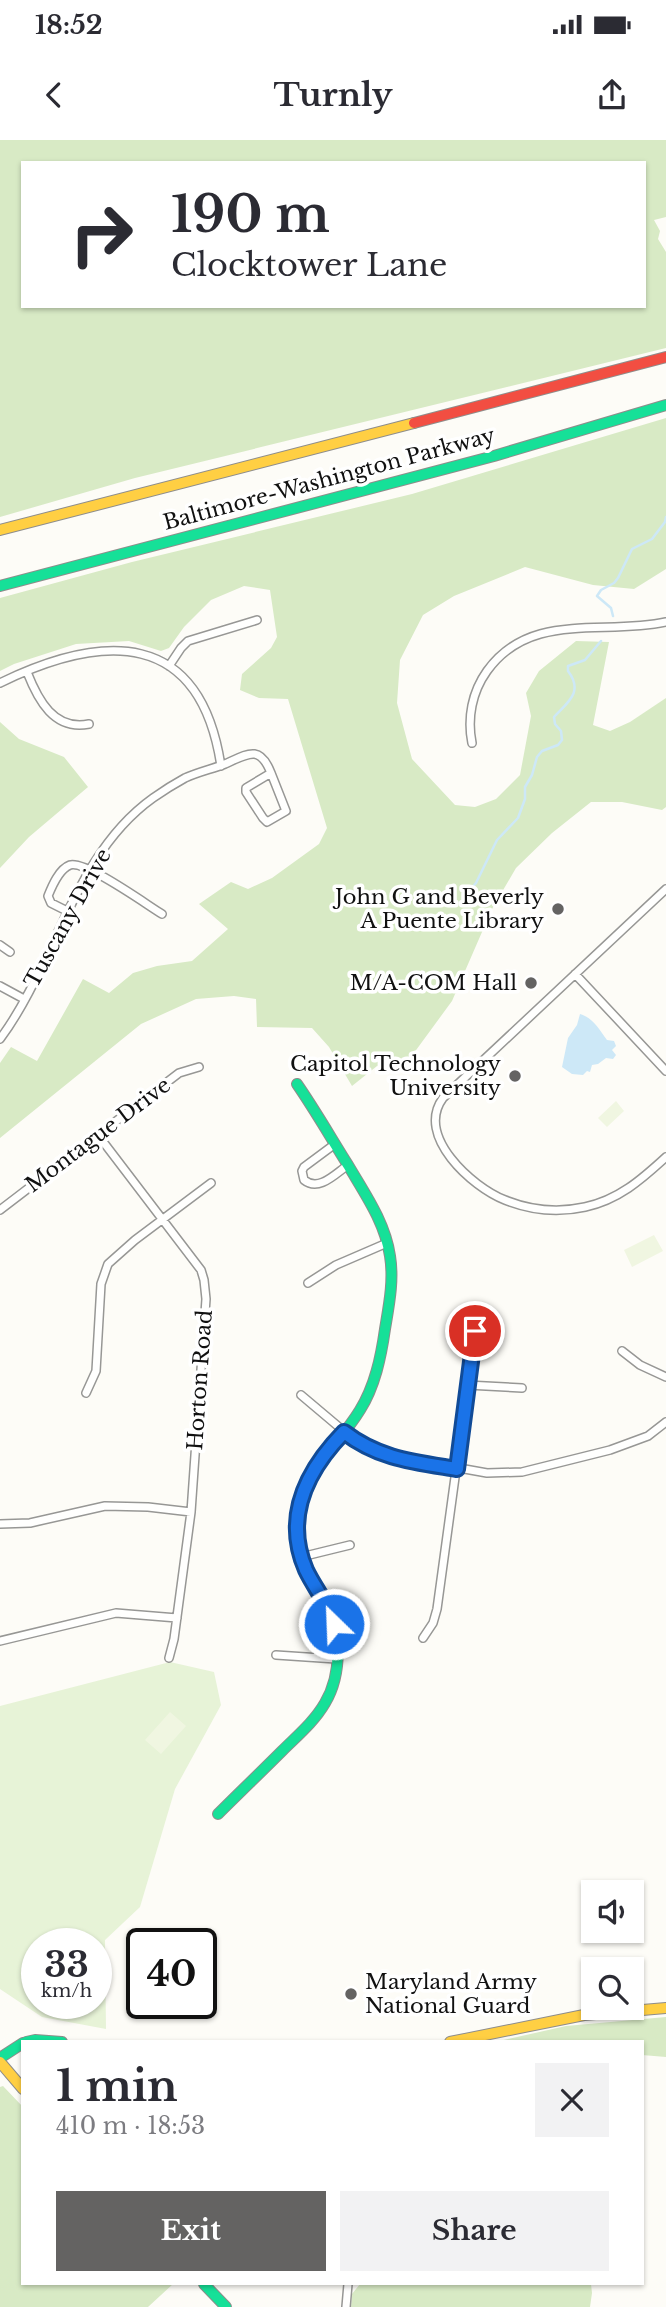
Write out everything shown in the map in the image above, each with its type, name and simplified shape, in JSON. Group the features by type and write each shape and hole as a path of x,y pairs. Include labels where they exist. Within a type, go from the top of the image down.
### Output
{"main road":[{"name":"Baltimore-Washington Parkway","path":"0,530 666,357"},
{"name":"Baltimore-Washington Parkway","path":"0,586 494,456 666,405"},
{"path":"218,1814 300,1734 330,1692 336,1669 336,1637 331,1615 301,1557 296,1524 302,1494 318,1462 344,1432 368,1396 381,1360 391,1291 391,1262 379,1217 297,1084"},
{"path":"458,2040 539,2021 634,2008 666,2008"},
{"path":"21,2045 0,2060 21,2086"},
{"path":"205,2285 225,2307"}],"street":[{"path":"169,667 188,641 257,620"},
{"path":"472,743 470,719 479,685 492,665 522,640 546,631 561,629 628,628 666,622"},
{"path":"0,683 82,654 117,649 146,654 185,680 200,701 216,742 220,766"},
{"path":"27,672 39,698 60,721 74,726 89,724"},
{"name":"Tuscany Drive","path":"0,1039 24,999 91,869 115,835 139,809 185,779 252,754 265,758 271,773"},
{"path":"271,773 286,811 267,822 246,792 246,788 271,773"},
{"path":"69,912 57,907 48,896 53,884 68,866 74,864 91,869 162,914"},
{"path":"666,889 443,1098 435,1114 440,1141 459,1167 487,1191 515,1203 550,1210 584,1208 616,1197 641,1180 666,1157"},
{"path":"0,946 10,952"},
{"path":"575,974 666,1071"},
{"path":"0,986 24,999"},
{"name":"Montague Drive","path":"0,1210 179,1073 199,1067"},
{"name":"Horton Road","path":"98,1135 201,1270 205,1289 191,1512 169,1658"},
{"path":"335,1144 304,1167 304,1180 308,1184 316,1185 348,1165"},
{"path":"86,1393 96,1371 100,1284 103,1272 116,1256 211,1183"},
{"path":"309,1283 336,1265 387,1243"},
{"path":"424,1638 436,1609 475,1331"},
{"path":"622,1351 640,1365 666,1377"},
{"path":"467,1385 522,1388"},
{"path":"301,1395 344,1432 381,1454 487,1473 522,1472 610,1450 648,1436 666,1422"},
{"path":"0,1524 42,1521 105,1506 191,1512"},
{"path":"301,1557 350,1545"},
{"path":"0,1641 116,1613 177,1618"},
{"path":"276,1655 336,1659"},
{"path":"346,2307 348,2285"}],"green space":[{"path":"0,140 666,140 666,217 654,220 660,231 658,239 666,252 666,348 135,478 0,517"},
{"path":"666,418 666,569 634,589 593,585 525,567 454,596 423,615 400,660 397,703 412,759 455,805 475,807 496,799 520,775 531,716 526,693 539,671 576,641 609,642 593,725 610,731 630,722 666,698 666,807 662,810 622,802 591,802 552,833 516,868 492,909 452,1001 411,1057 377,1066 352,1086 329,1047 312,1028 257,1027 256,999 234,996 196,999 141,1024 0,1138 0,1063 11,1047 37,1061 83,979 109,993 133,973 192,961 228,929 199,904 231,882 248,889 272,878 319,844 327,828 288,699 259,698 240,690 242,674 271,648 277,637 270,590 244,586 211,600 184,627 169,648 161,651 129,641 76,644 0,671 0,598 132,562 412,494"},
{"path":"0,722 19,739 64,757 88,787 29,837 0,868"},
{"path":"616,1101 624,1111 607,1127 598,1118"},
{"path":"654,1235 663,1251 632,1267 624,1250"},
{"path":"170,1662 214,1672 221,1705 175,1789 140,1907 112,1933 112,1928 21,1928 21,2003 0,1989 0,1706"},
{"path":"170,1712 186,1726 161,1754 145,1740"},
{"path":"666,2017 666,2057 644,2055 644,2040 504,2040 566,2026"},
{"path":"53,2019 106,2019 106,2029"},
{"path":"3,2086 21,2105 21,2285 172,2285 148,2307 0,2307 0,2087"},
{"path":"359,2285 591,2285 592,2293 590,2307 351,2307 352,2294"}],"water":[{"path":"580,1014 592,1021 607,1040 614,1041 616,1046 612,1050 616,1055 613,1059 606,1058 592,1065 590,1072 587,1071 583,1075 572,1074 562,1067 568,1038 577,1025"}],"waterway":[{"path":"613,616 611,608 597,596 618,578 632,549 652,539 666,517"},
{"path":"463,898 476,883 497,840 518,818 525,799 525,787 537,757 542,751 558,745 562,740 554,717 569,701 574,691 575,685 568,666 585,660 601,641"}],"traffic: fast":[{"path":"0,586 494,456 666,405"},
{"path":"218,1814 311,1723 331,1692 338,1652 335,1626 299,1549 297,1513 314,1471 352,1423 370,1391 382,1350 390,1292 390,1256 379,1220 297,1084"},
{"path":"0,2058 21,2044"},
{"path":"205,2285 226,2307"}],"traffic: slow":[{"path":"0,530 414,423"},
{"path":"460,2040 584,2015 666,2008"},
{"path":"0,2062 21,2087"}],"traffic: jam":[{"path":"414,423 666,357"}],"place":[{"name":"John G and Beverly A Puente Library","path":"558,909"},
{"name":"M/A-COM Hall","path":"531,983"},
{"name":"Capitol Technology University","path":"515,1076"},
{"name":"Maryland Army National Guard","path":"351,1994"}],"route":[{"path":"334,1624 328,1606 307,1572 297,1534 299,1503 311,1473 344,1432 381,1454 457,1469 475,1331"}]}
